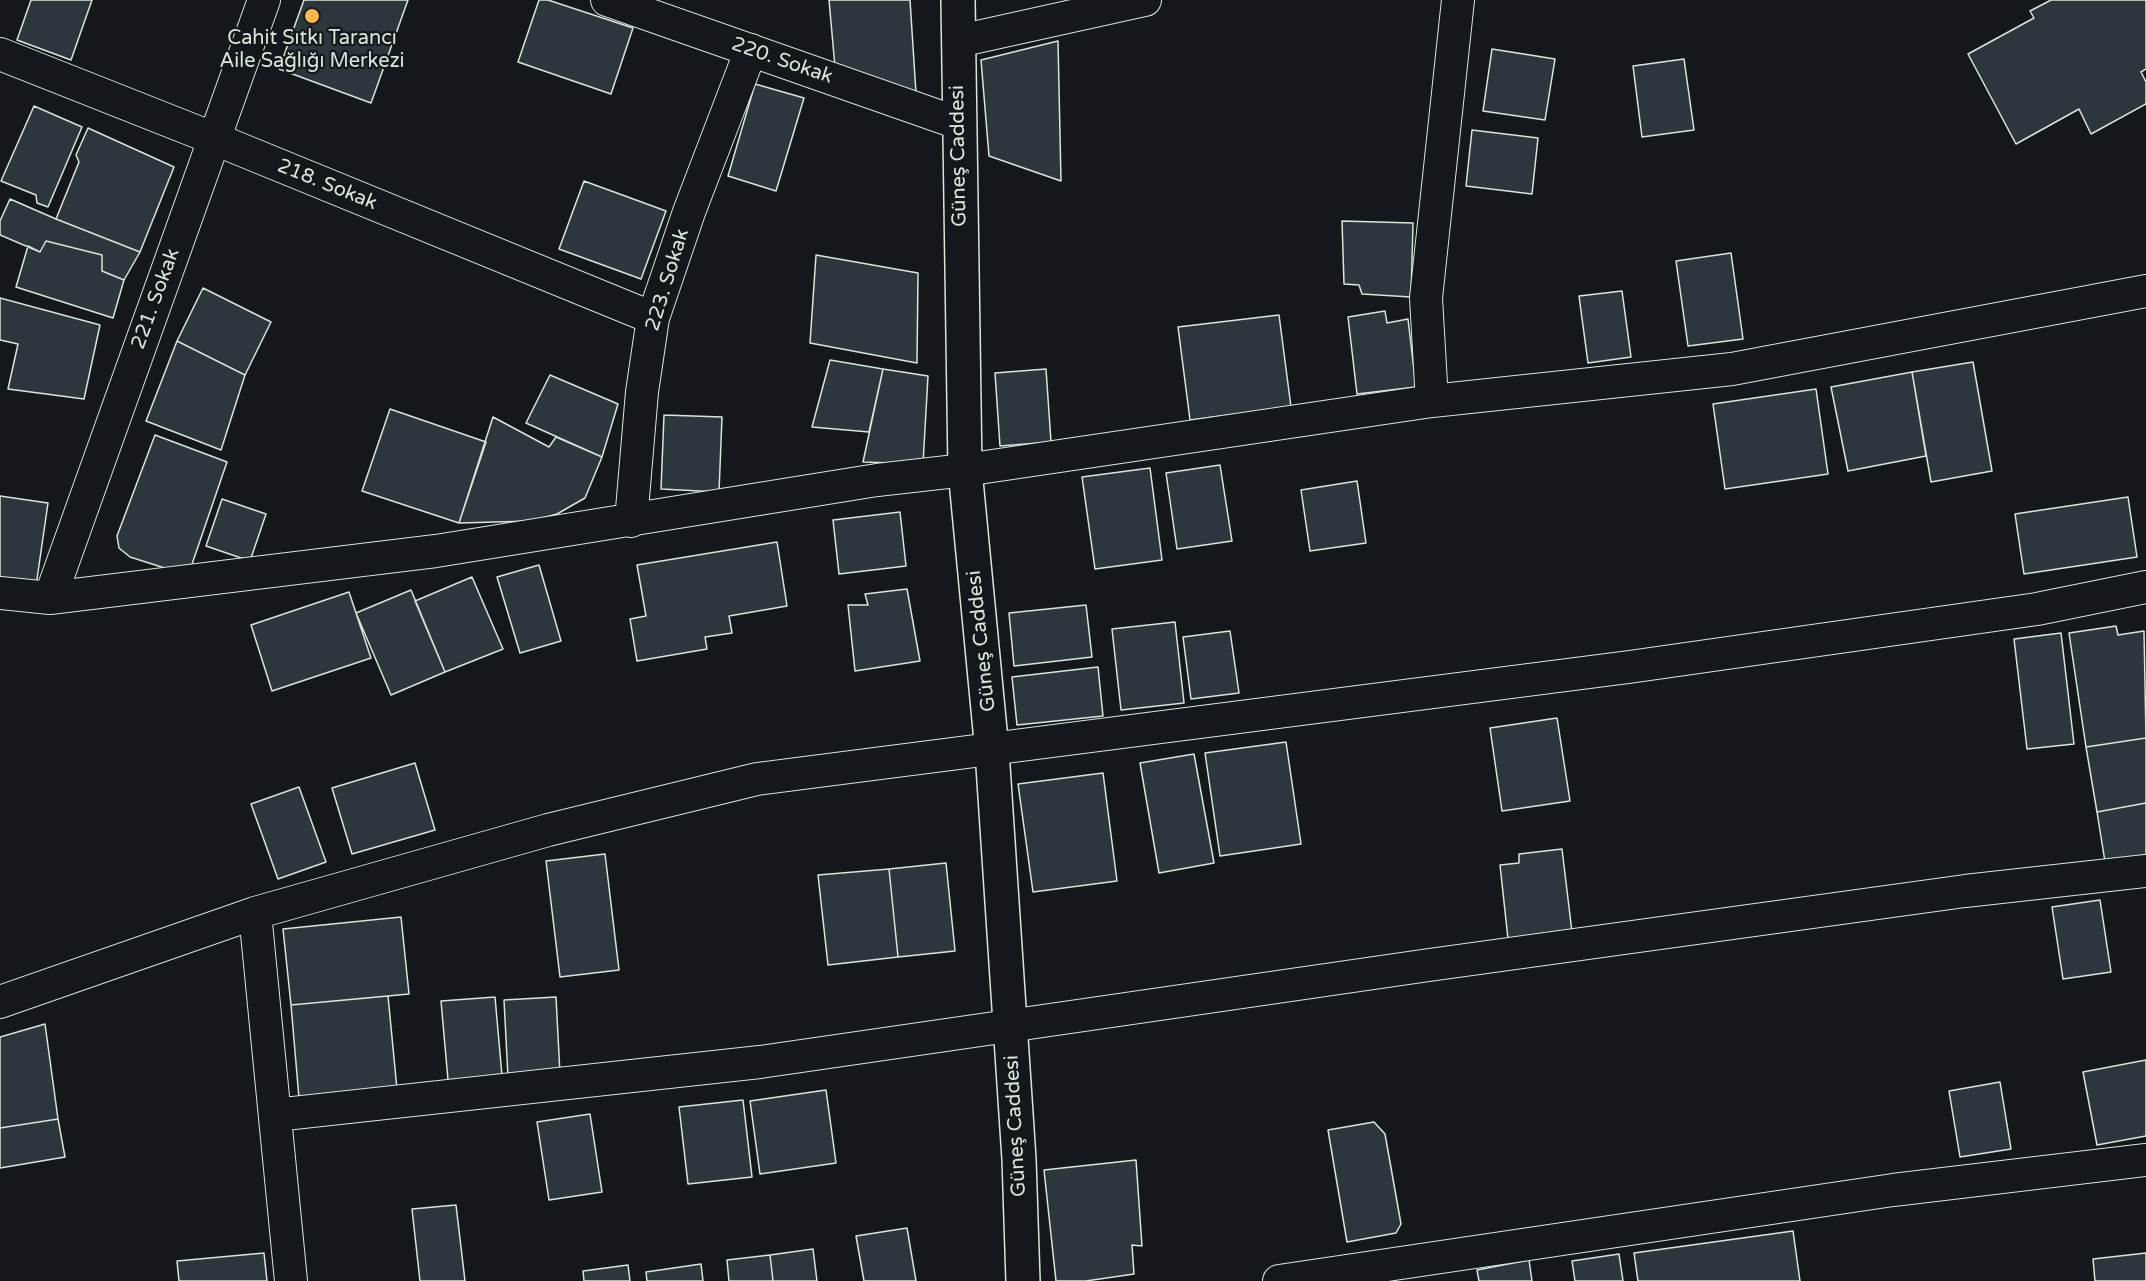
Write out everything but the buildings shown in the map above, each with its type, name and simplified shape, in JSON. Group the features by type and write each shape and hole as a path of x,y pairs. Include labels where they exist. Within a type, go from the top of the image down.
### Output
{"street":[{"name":"221. Sokak","path":"50,598 264,0"},
{"name":"220. Sokak","path":"606,0 958,123"},
{"name":"Güneş Caddesi","path":"958,0 958,123 965,470 992,751 1019,1159 1023,1281"},
{"path":"959,41 1145,0"},
{"path":"1432,401 1426,298 1458,0"},
{"name":"223. Sokak","path":"631,521 642,392 653,318 689,212 751,50"},
{"name":"218. Sokak","path":"0,54 215,138 653,318"},
{"path":"0,593 50,598 436,551 877,480 965,470 1432,401 1732,369 2146,291"},
{"path":"0,1002 255,913 548,830 757,779 906,759 992,751 1629,667 2037,609 2146,587"},
{"path":"275,1115 760,1062 1010,1024 1953,893 2146,871"},
{"path":"255,913 291,1281"},
{"path":"1278,1281 1893,1190 2146,1160"}],"place":[{"name":"Cahit Sıtkı Tarancı Aile Sağlığı Merkezi","path":"312,16"}]}
